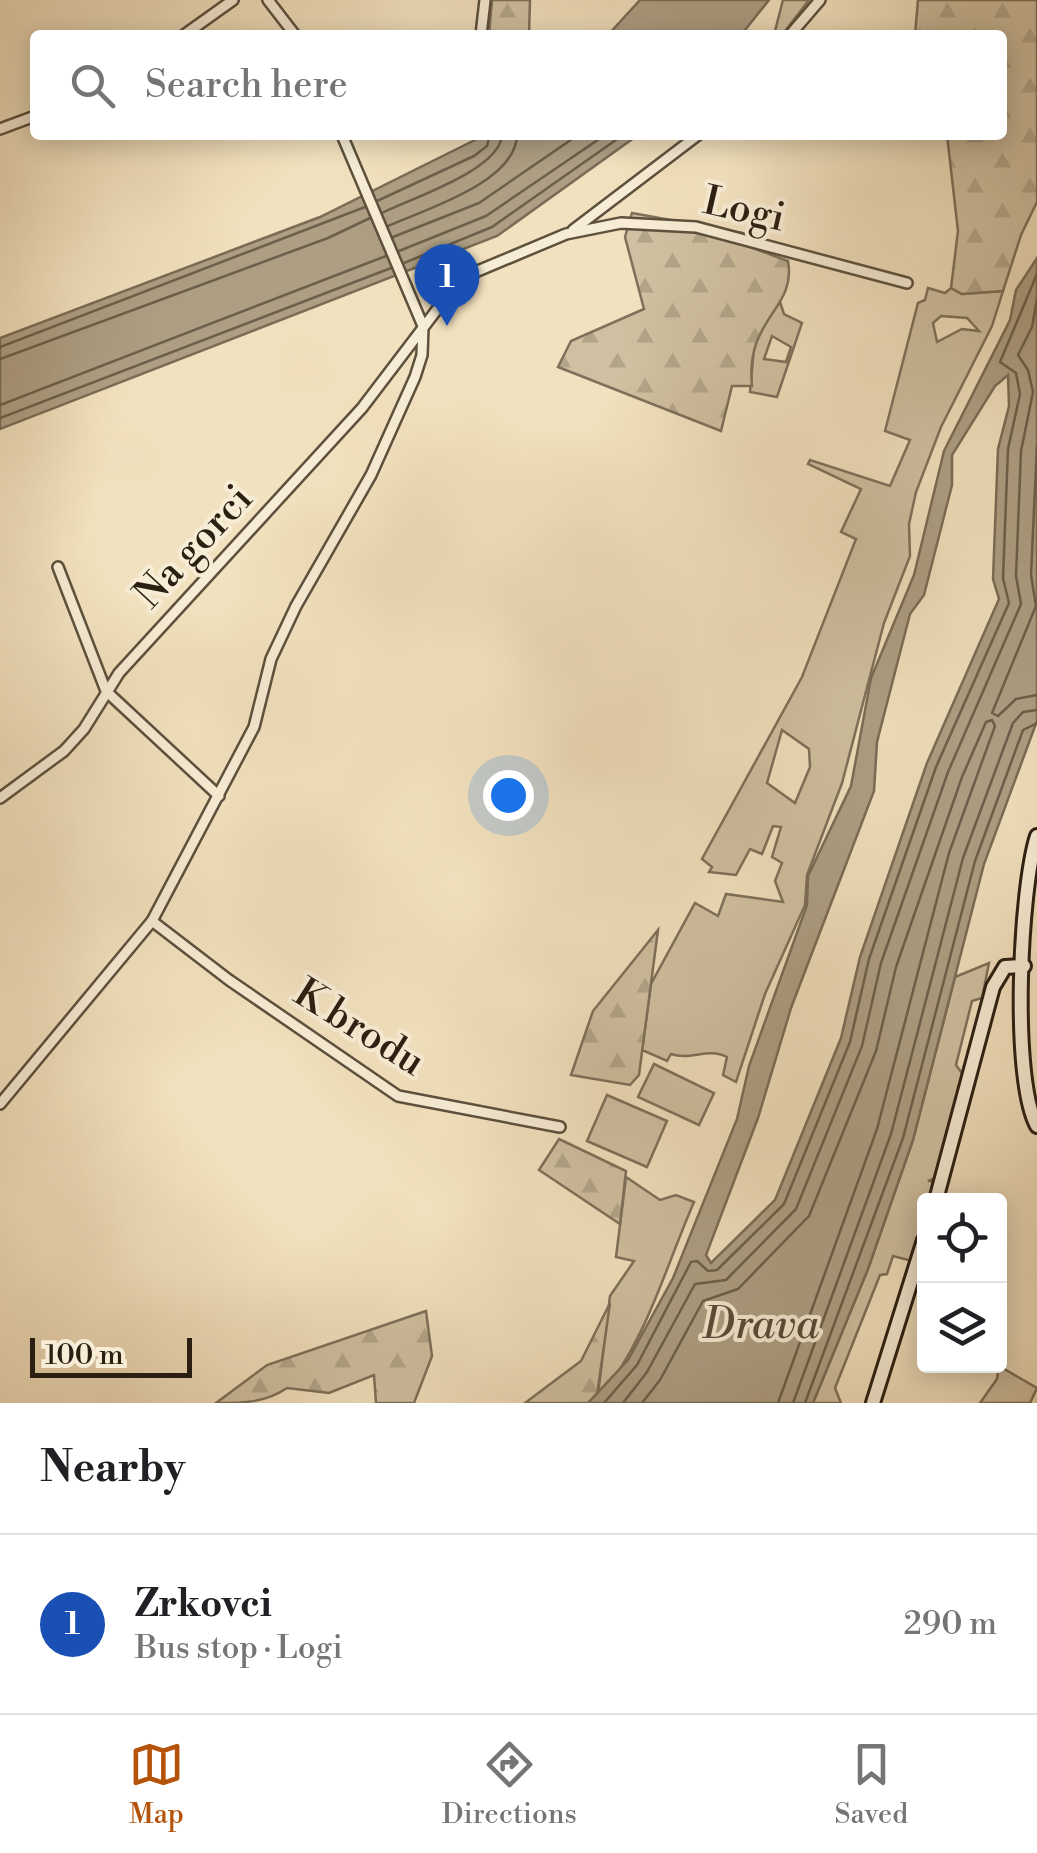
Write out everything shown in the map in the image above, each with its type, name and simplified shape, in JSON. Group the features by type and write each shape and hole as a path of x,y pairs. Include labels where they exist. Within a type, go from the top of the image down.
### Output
{"street":[{"path":"191,30 233,0"},
{"path":"268,0 292,30"},
{"path":"482,30 485,0"},
{"path":"794,30 820,0"},
{"path":"0,130 30,118"},
{"path":"0,1104 152,922 254,727 271,659 296,606 372,474 416,377 423,326 344,140"},
{"name":"Logi","path":"423,326 460,278 566,234 625,195 692,140"},
{"name":"Logi","path":"566,234 621,223 696,227 906,283"},
{"name":"Na gorci","path":"0,798 64,751 84,730 106,691 362,408 423,326"},
{"path":"58,567 106,691 219,796"},
{"path":"1037,836 1026,879 1024,966 1025,1076 1028,1105 1037,1126"},
{"name":"K brodu","path":"152,922 398,1096 560,1126"},
{"path":"938,1193 993,988 1005,968 1024,966"},
{"path":"873,1403 917,1262"}],"green space":[{"path":"492,0 530,0 529,30 489,30"},
{"path":"783,0 809,0 786,30 775,30"},
{"path":"918,0 1037,0 1037,202 1021,235 1003,291 962,294 951,288 958,231 948,140 1007,140 1007,30 915,30"},
{"path":"632,213 748,234 747,246 788,261 785,292 756,344 752,386 732,386 721,431 558,367 571,341 644,309 625,237"},
{"path":"928,288 945,293 951,288 962,294 1003,291 992,326 941,427 916,492 909,524 910,556 884,623 842,783 807,875 805,905 765,994 736,1082 723,1075 727,1057 720,1054 671,1054 667,1061 642,1050 651,984 695,903 718,916 726,894 783,902 775,881 782,863 772,857 781,827 773,826 762,854 750,849 736,875 709,872 712,867 702,859 802,677 856,539 841,532 861,489 808,464 810,460 890,486 910,440 885,431 918,303 925,300","holes":["941,316 967,318 979,331 962,329 937,342 933,323","782,730 809,749 810,767 795,803 767,783"]},
{"path":"780,302 784,314 802,323 777,397 750,392 755,337","holes":["772,336 791,347 786,362 764,359"]},
{"path":"658,930 639,1075 630,1085 571,1075 593,1011"},
{"path":"989,963 982,998 972,1001 956,1065 964,1076 938,1177 928,1181 936,1182 933,1193 917,1193 917,1244 912,1261 893,1256 887,1274 880,1275 835,1388 841,1403 813,1403 868,1269 913,1140 955,977"},
{"path":"654,1064 714,1093 699,1125 638,1097"},
{"path":"607,1095 667,1121 647,1167 587,1141"},
{"path":"559,1139 626,1171 620,1224 539,1170"},
{"path":"626,1177 660,1200 676,1195 694,1202 642,1330 597,1402 610,1296 634,1261 616,1257"},
{"path":"610,1303 597,1395 588,1403 525,1403 581,1361"},
{"path":"426,1311 432,1356 414,1403 376,1403 374,1375 329,1393 287,1388 262,1399 216,1403 267,1365"},
{"path":"1007,1371 1037,1388 1030,1403 980,1403 998,1373"}],"water":[{"path":"640,0 769,0 745,30 613,30"},
{"path":"475,140 631,140 497,236 0,429 0,338 320,217"},
{"name":"Drava","path":"1037,258 1037,721 984,864 913,1140 868,1269 813,1403 588,1403 628,1360 673,1278 737,1119 749,1066 807,905 808,876 851,786 871,678 914,575 944,451 1010,320 1016,290","holes":["1008,375 1009,406 998,449 993,579 999,599 927,763 860,957 841,1038 775,1200 711,1263 706,1255 758,1118 791,1008 874,791 877,742 910,614 924,595 952,485 952,455 995,386"]}],"place":[{"name":"Zrkovci","path":"447,326"}]}
